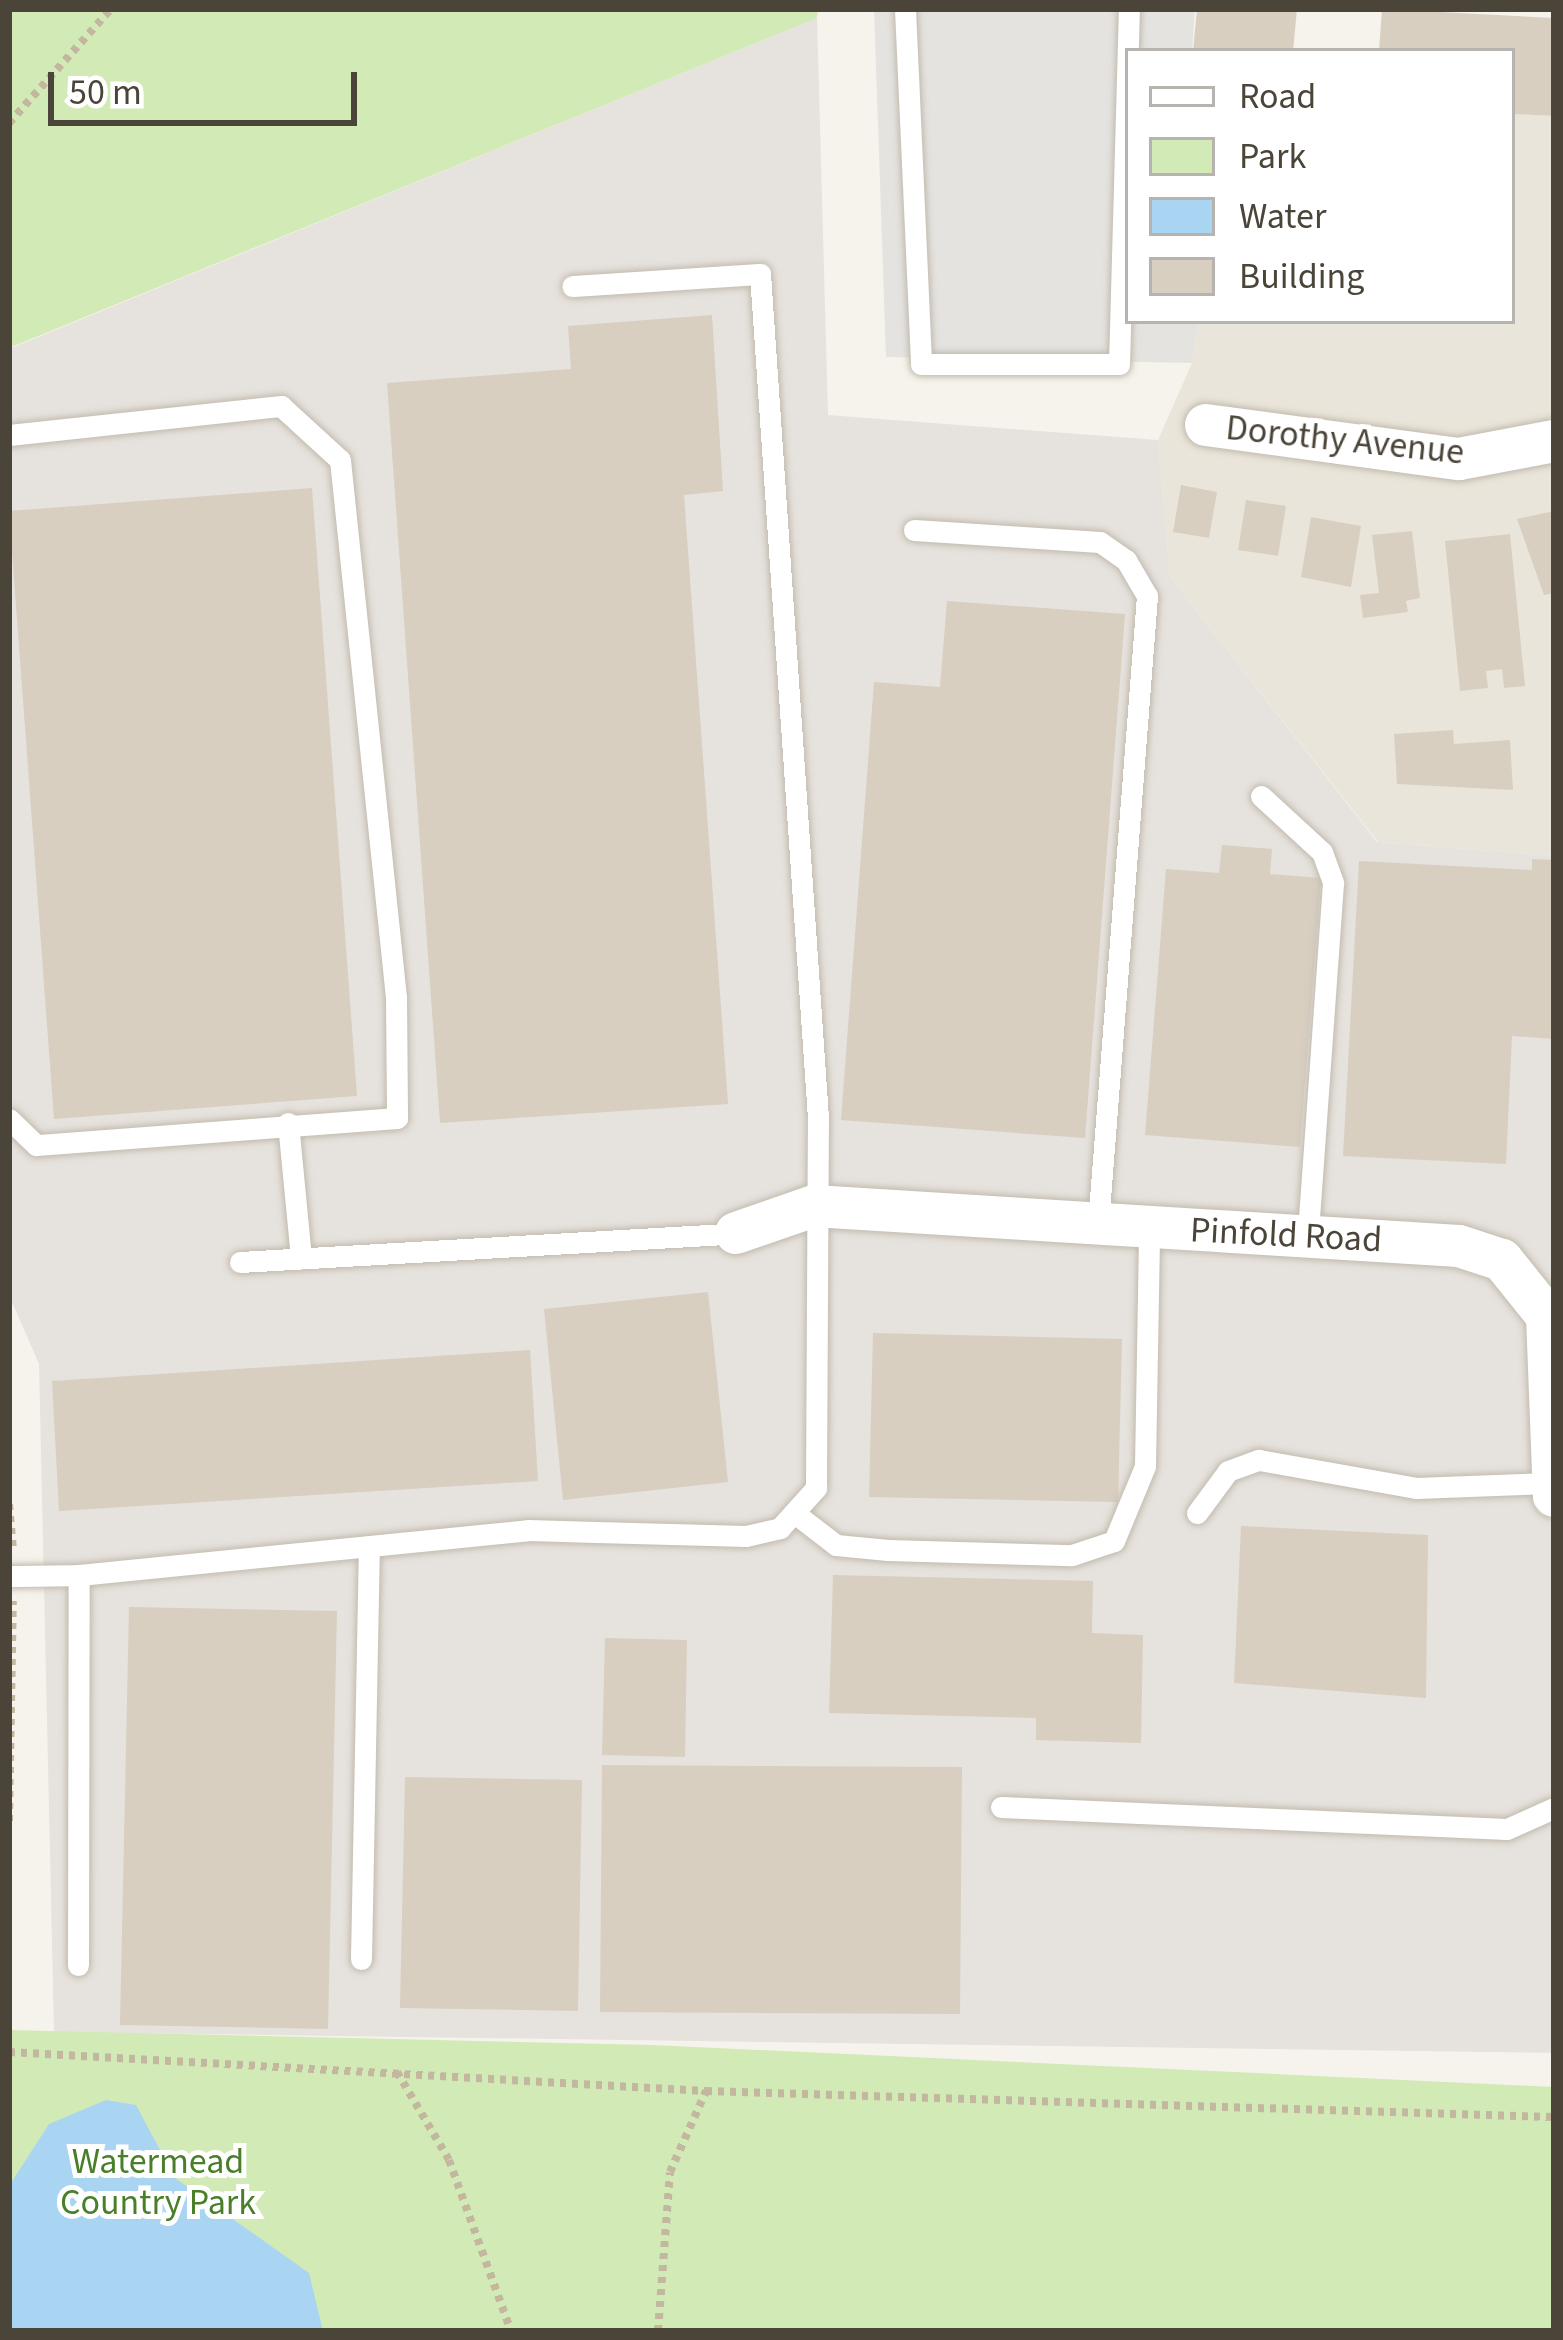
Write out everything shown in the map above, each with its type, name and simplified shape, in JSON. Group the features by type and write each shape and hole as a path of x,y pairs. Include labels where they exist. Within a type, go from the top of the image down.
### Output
{"street":[{"name":"Dorothy Avenue","path":"1206,425 1459,459 1554,441"},
{"name":"Pinfold Road","path":"736,1233 814,1206 1460,1246 1502,1260 1531,1286 1546,1316 1551,1490"}],"lane":[{"path":"905,9 921,364 1119,364 1125,151"},
{"path":"1128,48 1129,9"},
{"path":"11,1576 79,1575 562,1529 746,1537 797,1515 816,1488 819,1450 812,1268 818,1118 760,274 572,286"},
{"path":"9,434 281,406 340,460 396,997 397,1118 36,1145 9,1119"},
{"path":"914,530 1100,542 1126,560 1147,596 1098,1223"},
{"path":"1261,796 1322,852 1333,883 1308,1236"},
{"path":"288,1123 301,1258"},
{"path":"797,1515 836,1545 888,1550 1072,1555 1114,1541 1145,1466 1149,1227"},
{"path":"240,1262 736,1233"},
{"path":"1197,1513 1228,1471 1259,1460 1416,1488 1551,1490"},
{"path":"361,1959 369,1546"},
{"path":"78,1965 79,1575"},
{"path":"1001,1807 1507,1829 1554,1808"}],"path":[{"path":"9,123 111,9"},
{"path":"9,1504 9,1821"},
{"path":"9,2052 706,2091 1554,2117"},
{"path":"396,2071 449,2160 511,2331"},
{"path":"658,2331 670,2172 706,2091"}],"shaded area":[{"path":"874,9 1195,9 1192,48 1125,48 1125,324 1198,324 1192,363 886,357"},
{"path":"817,18 828,415 1158,440 1170,577 1377,842 1554,856 1554,2053 54,2032 39,1364 9,1295 9,349"},
{"path":"1515,114 1554,116 1554,856 1378,842 1170,577 1158,440 1192,363 1198,324 1515,324"}],"green space":[{"path":"9,9 818,9 817,18 9,348"},
{"name":"Watermead Country Park","path":"9,2030 652,2045 1554,2087 1554,2331 9,2331"}],"water":[{"path":"106,2100 136,2105 175,2178 309,2273 323,2331 9,2331 9,2186 49,2124"}],"building":[{"path":"1197,9 1297,9 1293,48 1193,48"},
{"path":"1382,9 1554,18 1554,116 1515,114 1515,48 1379,48"},
{"path":"712,315 723,491 684,495 728,1104 440,1123 387,383 571,369 568,326"},
{"path":"1181,485 1217,492 1209,538 1173,532"},
{"path":"312,488 357,1096 54,1119 9,511"},
{"path":"1246,500 1286,506 1278,556 1238,550"},
{"path":"1554,511 1554,593 1544,595 1517,519"},
{"path":"1311,517 1361,526 1351,587 1301,577"},
{"path":"1412,531 1420,598 1406,601 1408,612 1363,618 1360,595 1379,593 1372,535"},
{"path":"1510,534 1525,686 1504,688 1502,669 1486,671 1488,688 1460,691 1445,541"},
{"path":"947,601 1125,614 1085,1138 841,1120 874,682 940,687"},
{"path":"1453,730 1454,744 1510,740 1513,790 1397,784 1394,734"},
{"path":"1222,845 1272,849 1270,874 1321,878 1300,1147 1145,1135 1166,869 1219,873"},
{"path":"1532,859 1554,860 1554,1039 1512,1036 1506,1164 1343,1156 1359,861 1532,870"},
{"path":"708,1292 728,1482 563,1500 544,1309"},
{"path":"873,1333 1122,1339 1118,1502 869,1497"},
{"path":"530,1350 538,1481 59,1511 52,1381"},
{"path":"1241,1526 1428,1535 1426,1698 1234,1683"},
{"path":"833,1575 1093,1581 1092,1633 1143,1635 1141,1743 1036,1740 1036,1718 829,1713"},
{"path":"129,1607 337,1611 328,2029 120,2025"},
{"path":"605,1638 687,1640 685,1757 602,1755"},
{"path":"602,1765 962,1767 960,2014 600,2012"},
{"path":"405,1777 582,1780 578,2011 400,2008"}]}
